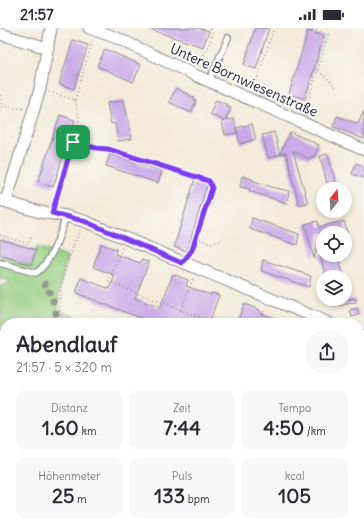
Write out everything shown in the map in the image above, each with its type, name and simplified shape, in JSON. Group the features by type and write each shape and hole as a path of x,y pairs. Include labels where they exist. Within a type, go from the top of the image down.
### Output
{"street":[{"path":"51,28 40,89 3,200 40,212 52,213 84,221 182,263 318,318"},
{"name":"Untere Bornwiesenstraße","path":"92,29 117,38 209,82 364,150"},
{"path":"0,34 48,48"}],"lane":[{"path":"209,82 228,38"},
{"path":"0,263 36,273 40,270 56,246 66,216"}],"path":[{"path":"195,75 213,35 211,28"},
{"path":"255,85 274,28"},
{"path":"306,108 328,35 309,28"},
{"path":"52,213 79,120 75,100 92,29"},
{"path":"318,71 336,87"},
{"path":"40,89 75,100"},
{"path":"0,95 2,106 0,111"},
{"path":"2,106 34,110"},
{"path":"73,142 96,148 108,149 209,181 212,188 208,202 192,250 182,263"},
{"path":"208,202 214,205"},
{"path":"61,318 60,293 69,258 84,221"},
{"path":"0,235 29,244 32,235"},
{"path":"196,238 211,243 223,240"},
{"path":"126,239 109,282 201,318"},
{"path":"181,310 197,269"},
{"path":"261,318 269,298"}],"green space":[{"path":"37,247 67,257 58,298 59,318 1,318 2,313 0,313 0,286 7,285 9,280 0,279 0,255 31,265"},
{"path":"63,312 79,318 64,318"}],"building":[{"path":"149,28 198,28 209,31 203,47"},
{"path":"255,28 269,28 256,69 244,65"},
{"path":"308,31 324,36 305,99 289,94"},
{"path":"73,40 88,45 74,89 59,84"},
{"path":"105,49 141,65 133,82 97,66"},
{"path":"176,88 195,98 194,100 196,101 191,113 169,102"},
{"path":"124,100 132,139 118,141 115,123 111,124 107,103"},
{"path":"216,100 228,105 228,107 231,108 225,120 234,119 237,133 225,135 222,121 224,121 210,114"},
{"path":"364,111 364,139 333,127 337,116 358,124"},
{"path":"60,115 75,120 53,187 38,182"},
{"path":"252,124 256,139 240,144 236,128"},
{"path":"274,132 280,154 290,132 319,145 314,157 311,156 310,159 293,151 308,203 299,205 286,153 268,158 262,135"},
{"path":"110,154 162,171 158,183 106,166"},
{"path":"328,154 335,182 327,182 320,156"},
{"path":"356,163 364,166 364,178 352,174"},
{"path":"242,176 271,187 289,191 287,203 249,191 250,189 240,187"},
{"path":"195,179 208,183 187,251 174,247"},
{"path":"252,218 299,234 297,245 250,229"},
{"path":"318,221 319,226 316,226 316,250 314,259 305,224"},
{"path":"344,221 345,226 323,226"},
{"path":"0,239 36,250 31,265 0,255"},
{"path":"101,244 116,249 115,254 140,263 142,260 149,262 135,298 160,308 173,274 188,280 186,286 211,295 212,293 219,295 211,318 140,318 76,293 81,278 110,289 115,275 93,267"},
{"path":"263,260 311,276 309,287 261,271"},
{"path":"322,262 340,262 342,270 324,270"},
{"path":"352,299 356,299 356,302 352,303"},
{"path":"244,304 260,310 259,312 274,318 239,318"},
{"path":"357,308 359,315 352,317 350,310"}],"route":[{"path":"73,142 96,148 108,149 209,181 212,188 192,250 182,263 84,221 52,213 73,142"}]}
